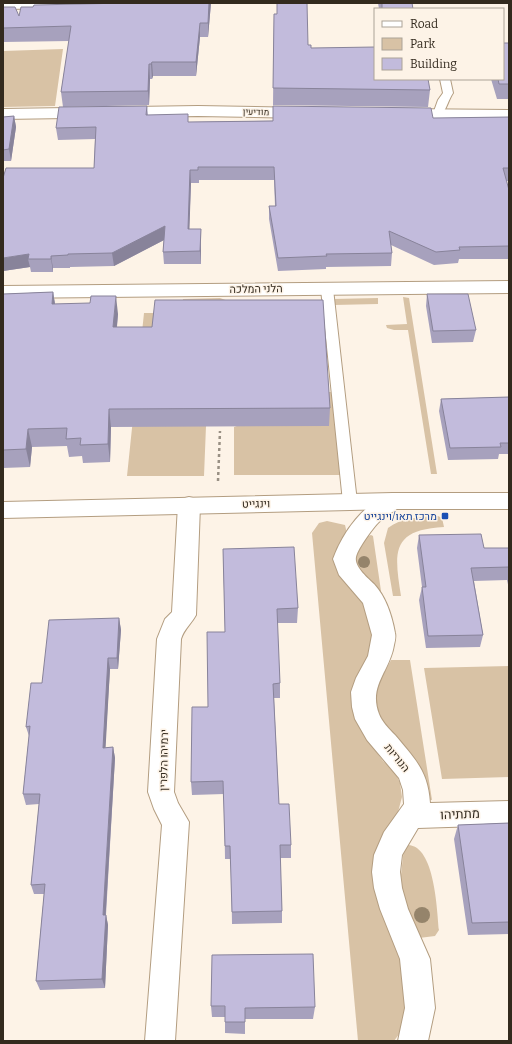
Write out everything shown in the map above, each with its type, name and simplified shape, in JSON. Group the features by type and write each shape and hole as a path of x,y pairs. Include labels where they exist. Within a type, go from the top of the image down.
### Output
{"street":[{"path":"3,5 138,3"},
{"name":"מודיעין","path":"3,114 198,112 318,113"},
{"path":"390,114 509,115"},
{"name":"הלני המלכה","path":"3,292 509,287"},
{"name":"וינגייט","path":"3,510 393,501 509,501"},
{"name":"הנוריות","path":"393,501 372,515 349,546 344,559 347,569 373,599 380,616 384,635 380,657 368,678 363,692 364,707 368,719 376,732 410,772 416,790 417,807 394,841 388,855 386,872 388,888 394,909 415,959 420,1008 413,1041"},
{"name":"ירמיהו הלפרין","path":"160,1041 176,822 167,809 161,792 169,638 173,626 184,615 189,505"},
{"name":"מתתיהו","path":"411,816 509,813"}],"lane":[{"path":"438,114 443,100 448,92 445,80"},
{"path":"327,288 350,502"}],"path":[{"path":"218,481 220,431"}],"green space":[{"path":"63,49 55,106 3,107 3,51"},
{"path":"403,297 409,298 437,474 431,474 408,330 394,330 387,328 386,325 407,324"},
{"path":"220,298 234,303 206,426 204,476 127,476 144,313 181,313 183,299"},
{"path":"378,298 378,304 334,305 333,299"},
{"path":"327,392 336,392 343,475 234,475 234,427"},
{"path":"438,516 442,518 444,527 427,529 414,533 405,539 400,546 397,567 401,596 393,596 384,543 388,528 403,520"},
{"path":"327,521 345,525 363,601 374,636 370,652 352,689 353,709 362,732 383,761 394,770 400,783 402,797 398,812 397,937 407,981 405,1026 394,1041 358,1041 312,533 319,523"},
{"path":"368,536 373,536 381,591 379,591 354,566 356,551"},
{"path":"391,660 410,660 432,800 424,799 374,708 376,689"},
{"path":"509,666 509,777 442,779 424,668"},
{"path":"408,845 417,848 424,856 433,880 439,930 435,936 419,938 402,894 401,875 404,847"}],"building":[{"path":"209,3 208,23 200,23 196,62 152,62 149,64 148,91 61,92 71,26 3,28 3,7 15,7 19,16 21,7 33,7 34,5"},
{"path":"277,3 307,3 308,45 311,45 311,48 374,47 374,80 428,80 430,90 273,88 274,14 277,14"},
{"path":"382,3 412,3 413,8 382,8"},
{"path":"504,43 509,43 509,84 499,84 498,80 504,80"},
{"path":"147,106 146,115 188,114 188,122 273,121 273,106 431,108 433,118 509,117 509,168 503,168 509,190 509,246 459,247 460,250 436,252 389,231 392,253 326,254 327,256 278,258 269,206 276,206 274,167 198,167 198,170 190,170 188,229 201,229 200,251 163,252 165,226 112,253 68,254 51,256 51,259 28,259 29,254 3,258 3,178 6,168 94,168 96,127 56,128 59,107"},
{"path":"14,116 9,149 3,150 3,117"},
{"path":"53,292 52,304 90,303 91,296 116,296 113,327 152,327 155,300 323,300 330,408 109,409 108,444 80,445 81,438 66,439 67,428 28,429 26,449 3,450 3,294"},
{"path":"427,294 468,294 476,330 433,331"},
{"path":"509,397 509,443 500,443 501,447 450,448 441,399"},
{"path":"481,534 484,548 509,548 509,567 471,568 483,635 428,636 422,587 426,587 419,535"},
{"path":"294,547 298,608 277,609 280,683 273,684 279,804 289,804 291,845 280,845 282,911 232,912 230,846 225,846 223,781 191,782 192,707 208,707 207,632 225,632 223,549"},
{"path":"119,618 117,658 108,658 103,748 113,747 103,915 106,915 102,979 36,981 45,884 31,885 40,794 23,794 30,726 26,727 31,683 42,683 49,620"},
{"path":"509,823 509,922 472,923 458,825"},
{"path":"313,954 315,1007 245,1008 245,1022 225,1022 225,1006 211,1006 212,955"}],"place":[{"name":"מרכז תאו/וינגייט","path":"445,516"}]}
